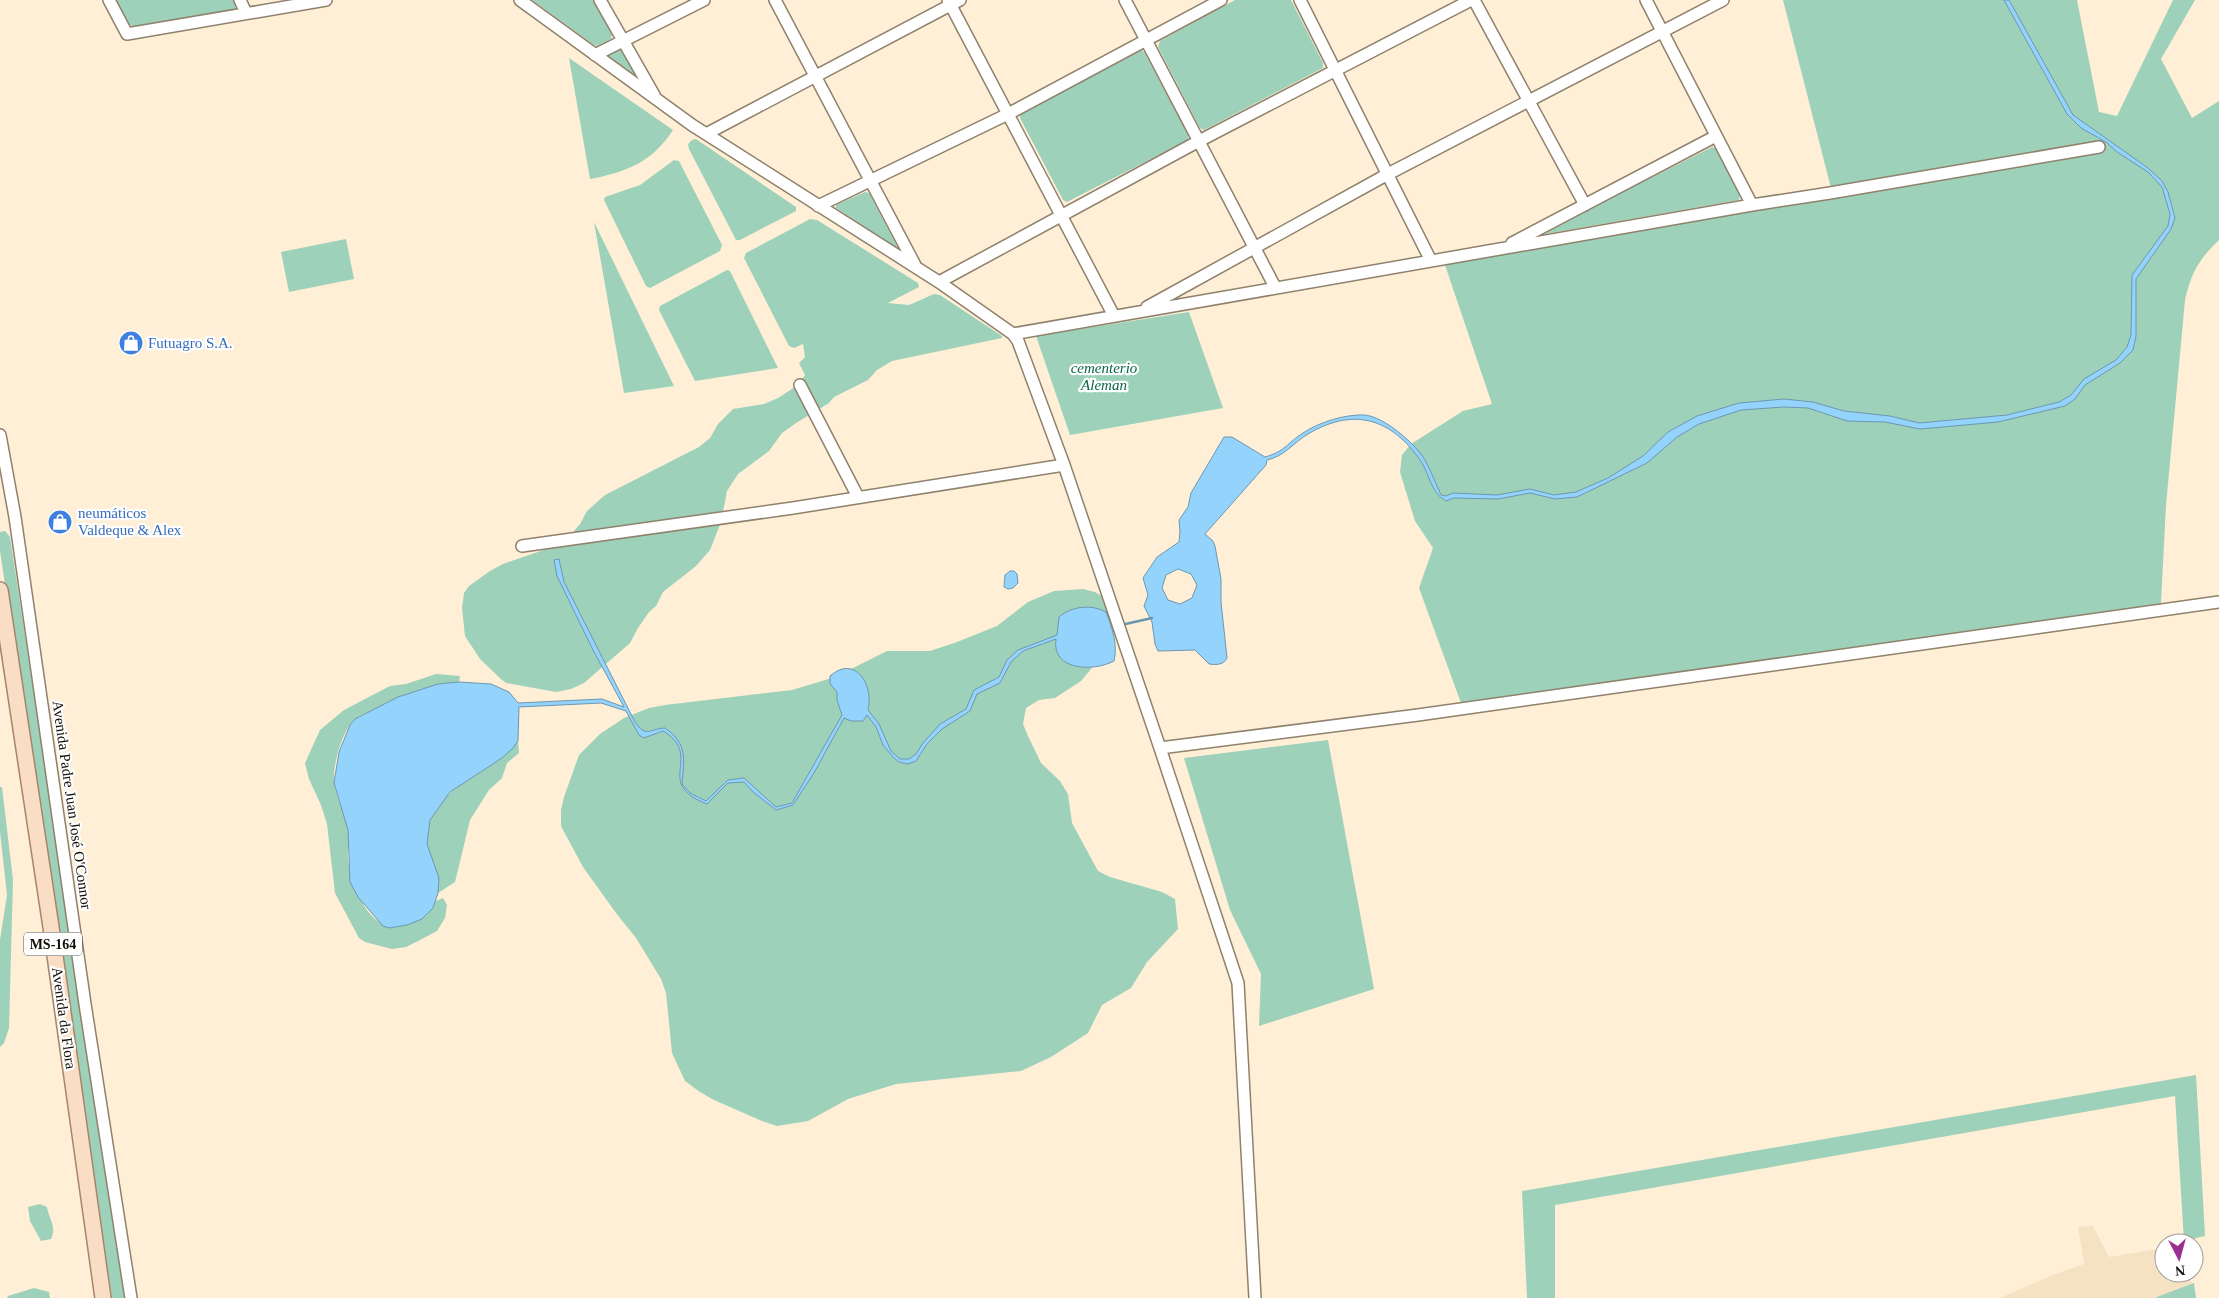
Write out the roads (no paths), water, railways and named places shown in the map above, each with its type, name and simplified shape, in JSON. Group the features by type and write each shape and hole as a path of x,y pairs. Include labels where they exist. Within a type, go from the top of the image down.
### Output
{"main road":[{"name":"Avenida da Flora","path":"0,590 50,919 103,1298"}],"street":[{"path":"109,0 127,34 326,0"},
{"path":"240,0 246,13"},
{"path":"520,0 706,134 939,282 1013,334 1018,341 1064,465 1238,983 1255,1298"},
{"path":"600,0 656,99"},
{"path":"595,55 704,0"},
{"path":"775,0 916,267"},
{"path":"1125,0 1275,287"},
{"path":"818,206 1008,114 1221,0"},
{"path":"1300,0 1431,261"},
{"path":"939,282 1335,70 1473,0 1585,205"},
{"path":"1646,0 1752,204"},
{"path":"1139,312 1388,174 1723,0"},
{"path":"706,134 953,2 1008,114 1114,316"},
{"path":"1502,248 1716,136"},
{"path":"1013,334 1752,204 1830,194 2099,147"},
{"path":"800,385 858,497"},
{"name":"Avenida Padre Juan José O'Connor","path":"0,435 15,517 85,1004 131,1298"},
{"path":"522,546 1064,465"},
{"path":"1160,748 1418,715 2219,602"}],"water":[{"path":"2004,0 2009,0 2073,115 2148,168 2162,181 2168,192 2175,218 2171,229 2136,279 2136,336 2133,350 2120,363 2085,385 2075,399 2065,406 1998,422 1920,429 1885,422 1847,421 1808,408 1784,407 1741,410 1699,424 1677,437 1647,463 1577,497 1555,499 1530,493 1498,499 1454,498 1446,501 1436,493 1422,462 1406,443 1394,433 1382,425 1368,421 1354,419 1340,421 1308,434 1284,452 1267,460 1266,465 1205,534 1213,541 1215,546 1221,579 1226,660 1220,664 1209,664 1195,650 1158,651 1155,644 1152,622 1144,606 1148,595 1143,578 1157,557 1179,542 1179,520 1188,507 1191,493 1224,437 1232,437 1265,457 1282,449 1317,425 1341,417 1365,415 1381,420 1412,444 1426,461 1441,495 1446,496 1453,493 1497,495 1530,489 1554,495 1576,492 1608,478 1643,456 1668,432 1697,416 1739,403 1784,399 1813,402 1844,411 1890,416 1919,423 2007,415 2059,402 2071,395 2084,379 2116,360 2127,347 2131,335 2132,275 2168,226 2170,214 2162,187 2148,172 2117,152 2106,142 2081,128 2067,114","holes":["1178,569 1191,574 1197,585 1192,598 1180,604 1168,600 1162,588 1166,575"]},
{"path":"559,559 564,582 635,722 645,731 665,728 678,740 684,760 682,784 680,778 680,750 675,740 663,731 644,738 639,735 626,711 601,703 519,707 518,741 513,748 502,758 450,792 430,820 427,844 439,878 438,893 433,908 422,919 407,925 389,928 383,926 358,897 350,882 348,830 334,783 339,752 350,725 355,719 398,697 438,684 459,682 491,684 509,692 518,703 602,699 624,707 594,652 557,576 554,560"},
{"path":"1010,571 1014,571 1017,574 1018,583 1013,588 1008,589 1004,587 1005,575"},
{"path":"1082,607 1100,609 1106,612 1115,642 1114,661 1096,667 1076,666 1067,663 1056,650 1056,639 1023,651 1011,662 1000,683 977,694 970,711 942,729 927,744 916,761 908,764 899,762 893,757 883,745 876,727 867,715 863,721 851,721 844,718 814,773 793,805 776,810 753,792 744,782 728,783 707,804 691,796 682,784 690,793 706,801 728,780 744,778 776,807 792,803 842,715 837,700 837,692 830,684 830,676 839,670 855,670 861,675 868,691 868,710 879,724 891,751 900,759 909,759 916,754 940,724 966,709 974,690 999,677 1007,660 1018,650 1057,635 1059,617 1064,613"}],"waterway":[{"path":"1121,625 1152,618"}],"place":[{"name":"Futuagro S.A.","path":"131,343"},
{"name":"neumáticos Valdeque & Alex","path":"60,522"}],"park label":[{"name":"cementerio Aleman","path":"1104,376"}]}
